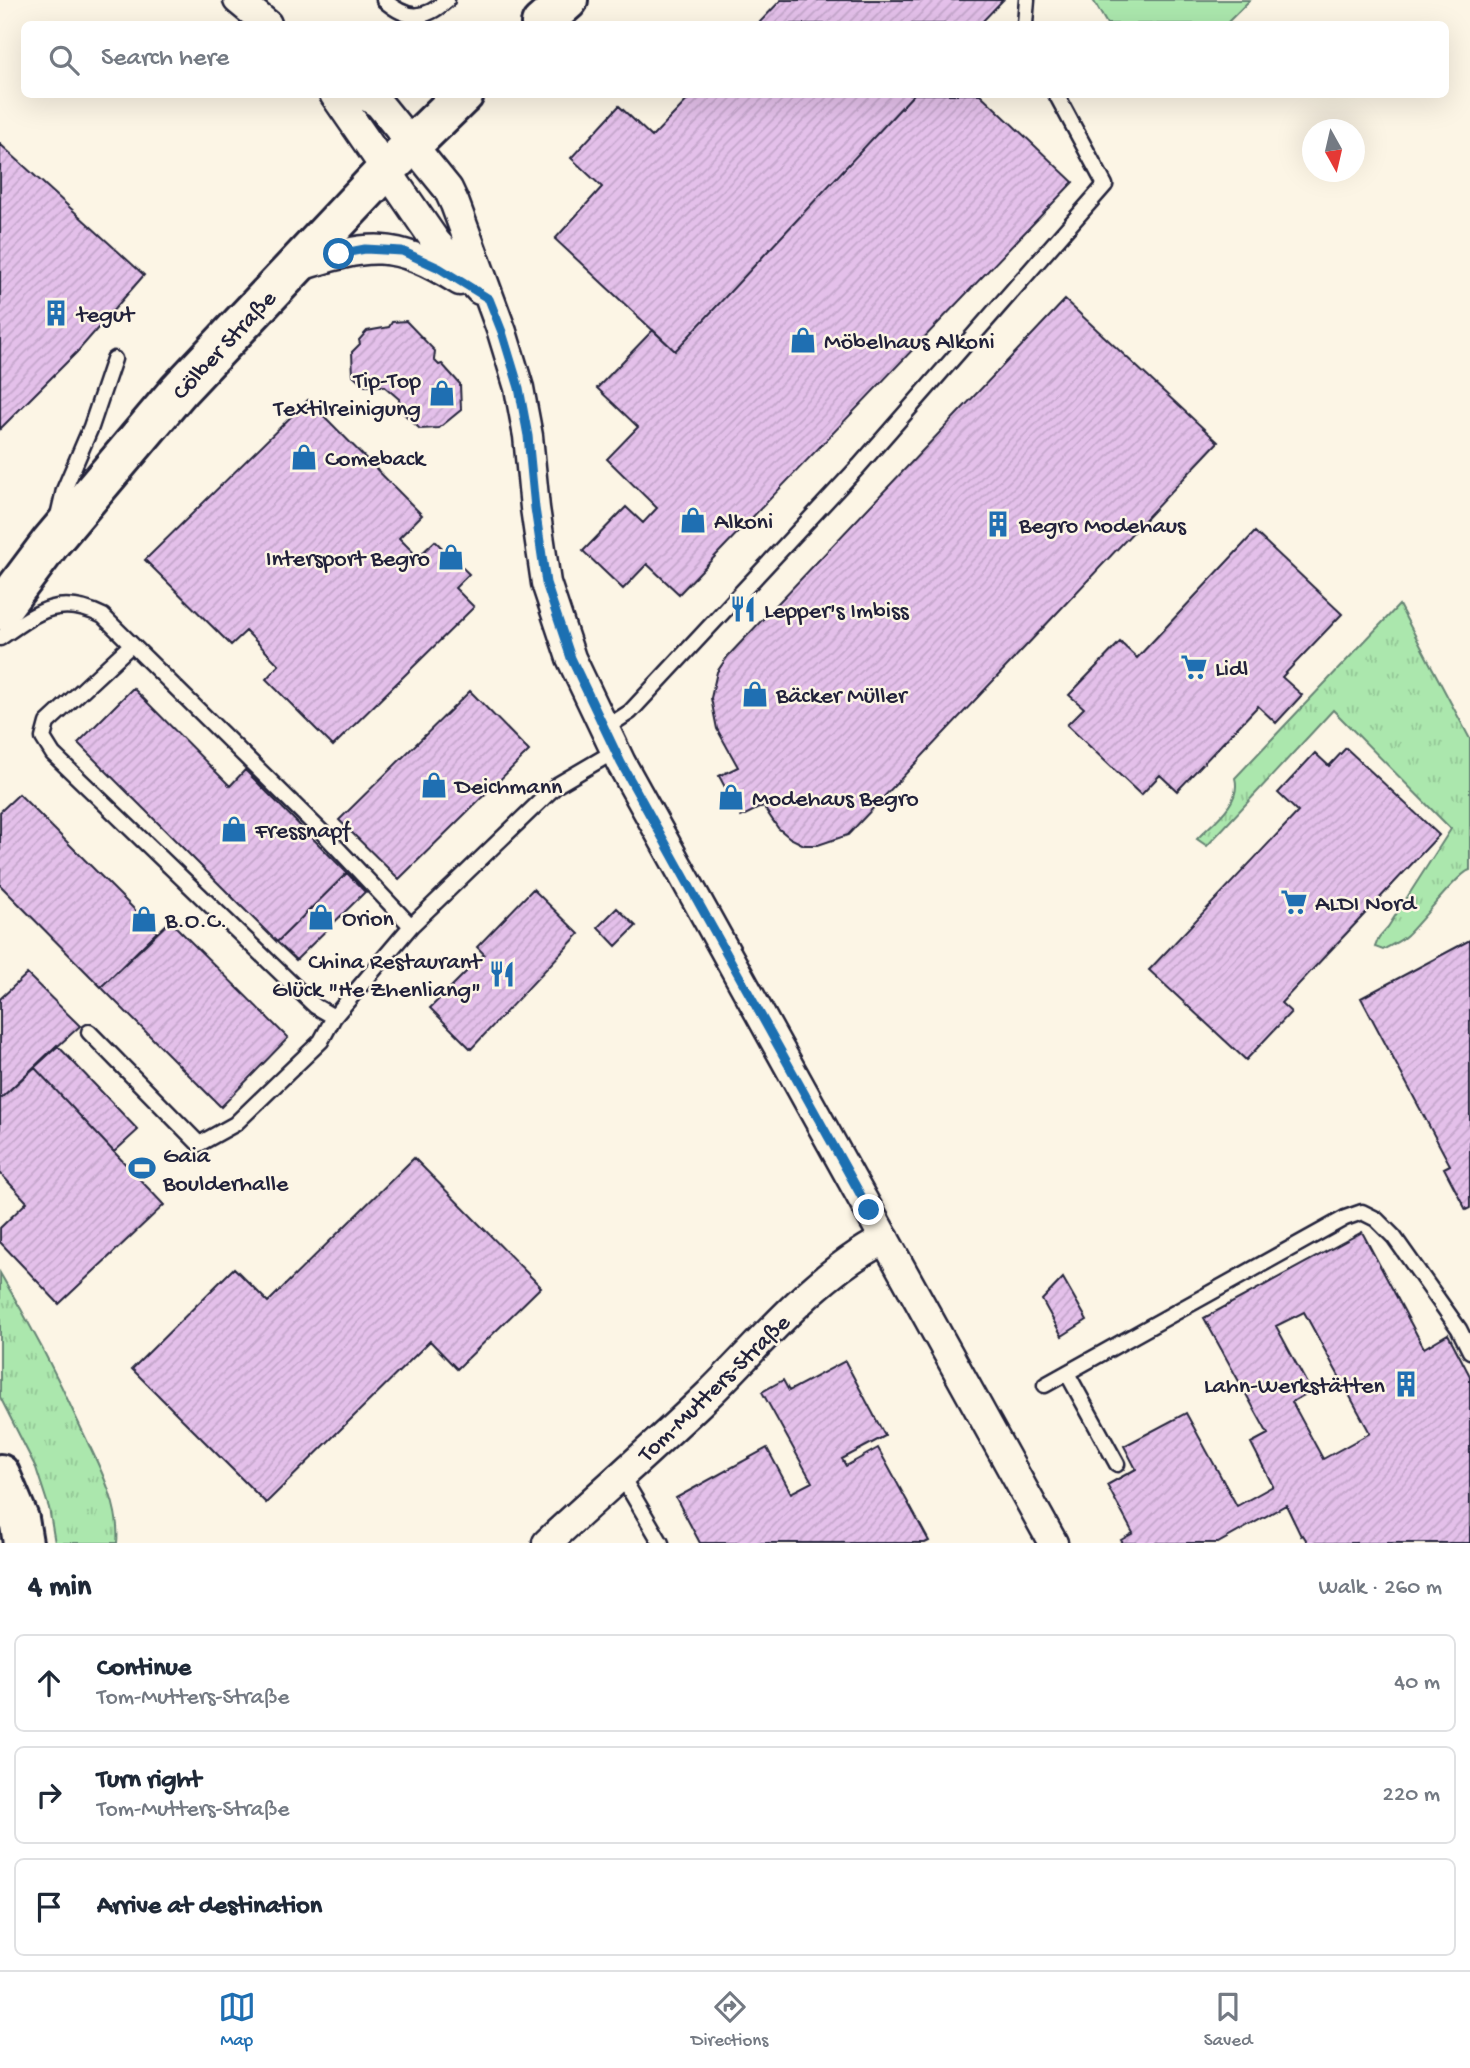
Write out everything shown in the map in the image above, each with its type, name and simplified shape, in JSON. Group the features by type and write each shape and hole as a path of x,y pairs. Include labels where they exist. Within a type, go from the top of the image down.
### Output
{"street":[{"path":"238,0 263,21"},
{"path":"544,21 568,0"},
{"path":"338,98 399,158 451,196 502,332 519,388 528,436 546,583 571,658 609,740 1054,1543"},
{"path":"369,98 379,104 399,158 436,242 489,299"},
{"name":"Cölber Straße","path":"0,610 51,542 179,390 399,158 460,98"},
{"path":"296,267 365,249 402,251 439,268 489,299"},
{"name":"Tom-Mutters-Straße","path":"547,1543 621,1475 694,1419 830,1274 885,1239"},
{"path":"0,1474 19,1519 23,1543"}],"lane":[{"path":"384,0 401,14 420,15 439,8 447,0"},
{"path":"1026,21 1027,0"},
{"path":"89,1032 199,1144 235,1124 321,1041 334,1017 411,926 557,785 609,740 630,712 859,466 1105,185 1058,98"},
{"path":"51,542 64,490 91,427 114,359"},
{"path":"0,638 30,617 51,607 71,605 88,608 103,616 323,833 411,926"},
{"path":"131,645 47,723 43,738 53,754 315,1006 334,1017"},
{"path":"1045,1385 1345,1218 1362,1212 1376,1219 1394,1237 1459,1329 1470,1351"},
{"path":"1067,1373 1116,1464"},
{"path":"621,1475 661,1543"}],"green space":[{"path":"1093,0 1250,0 1229,21 1105,21"},
{"path":"1399,605 1470,739 1470,870 1457,880 1407,935 1383,950 1375,947 1379,937 1451,829 1333,710 1207,846 1197,839 1230,804 1236,787 1235,778"},
{"path":"0,1273 52,1367 100,1468 115,1513 117,1543 55,1543 49,1508 36,1468 0,1397"}],"building":[{"path":"781,0 1003,0 983,21 761,21"},
{"path":"689,98 910,98 675,351 555,239 602,187 571,158 619,106 652,137"},
{"name":"Möbelhaus Alkoni","path":"910,98 984,98 1073,182 679,594 647,564 623,589 583,551 626,507 643,523 657,508 607,459 638,427 597,388 653,330 675,351"},
{"name":"tegut","path":"0,144 144,275 78,351 0,429"},
{"name":"Begro Modehaus","path":"1065,300 1218,442 848,835 818,845 804,845 778,828 763,806 741,817 719,776 738,767 717,729 711,698 717,672 728,656"},
{"path":"406,321 435,351 434,360 439,365 442,364 460,384 461,410 439,428 420,429 400,410 399,399 384,386 365,386 353,375 352,352 367,331 389,327 392,322"},
{"path":"308,400 422,515 399,538 418,557 435,541 469,574 455,588 474,607 333,746 266,679 279,665 246,631 231,645 145,560"},
{"name":"Lidl","path":"1255,532 1342,614 1282,677 1302,695 1276,723 1258,706 1177,791 1160,775 1141,795 1067,725 1084,708 1069,695 1120,642 1137,658"},
{"name":"Fressnapf","path":"133,688 230,786 245,770 347,873 277,942 78,743"},
{"name":"Deichmann","path":"470,691 529,751 399,879 339,820"},
{"name":"ALDI Nord","path":"1346,748 1439,835 1281,1003 1291,1012 1246,1060 1149,970 1298,812 1278,793 1315,753 1329,766"},
{"path":"19,794 157,932 101,987 0,885 0,812"},
{"name":"Orion","path":"347,873 365,892 296,960 277,942"},
{"name":"China Restaurant Glück \"He Zhenliang\"","path":"533,889 579,934 471,1049 430,1008 484,954 477,947"},
{"path":"617,908 636,926 616,946 598,927"},
{"path":"170,921 288,1038 221,1107 101,987"},
{"path":"1470,940 1470,1208 1466,1210 1444,1168 1450,1165 1361,998"},
{"path":"27,974 80,1026 0,1099 0,999"},
{"path":"57,1045 138,1130 114,1152 34,1067"},
{"path":"34,1067 164,1205 59,1304 0,1242 0,1228 27,1202 0,1173 0,1099"},
{"path":"414,1158 541,1287 457,1369 430,1341 266,1503 132,1369 234,1268 268,1302"},
{"name":"Lahn-Werkstätten","path":"1362,1232 1424,1348 1448,1334 1470,1376 1470,1543 1308,1543 1303,1535 1301,1536 1286,1505 1218,1543 1123,1543 1121,1540 1133,1533 1107,1485 1136,1469 1124,1446 1186,1413 1237,1506 1273,1486 1251,1443 1268,1434 1204,1318","holes":["1304,1312 1370,1433 1323,1459 1292,1402 1311,1391 1276,1326"]},
{"path":"1063,1278 1087,1320 1062,1336 1042,1300"},
{"path":"845,1361 885,1436 842,1459 846,1466 878,1448 929,1541 700,1543 676,1498 767,1448 791,1493 812,1482 762,1392 783,1380 789,1391"}],"place":[{"name":"tegut","path":"56,313"},
{"name":"Möbelhaus Alkoni","path":"803,340"},
{"name":"Tip-Top Textilreinigung","path":"442,393"},
{"name":"Comeback","path":"304,457"},
{"name":"Alkoni","path":"693,520"},
{"name":"Begro Modehaus","path":"998,524"},
{"name":"Intersport Begro","path":"451,557"},
{"name":"Lepper's Imbiss","path":"743,609"},
{"name":"Lidl","path":"1194,667"},
{"name":"Bäcker Müller","path":"755,694"},
{"name":"Deichmann","path":"434,785"},
{"name":"Modehaus Begro","path":"731,797"},
{"name":"Fressnapf","path":"234,829"},
{"name":"ALDI Nord","path":"1294,902"},
{"name":"Orion","path":"321,917"},
{"name":"B.O.C.","path":"144,919"},
{"name":"China Restaurant Glück \"He Zhenliang\"","path":"502,974"},
{"name":"Gaia Boulderhalle","path":"142,1168"},
{"name":"Lahn-Werkstätten","path":"1406,1384"}],"route":[{"path":"339,254 365,249 402,251 421,258 489,299 519,388 528,436 546,583 571,658 621,763 869,1210"}]}
